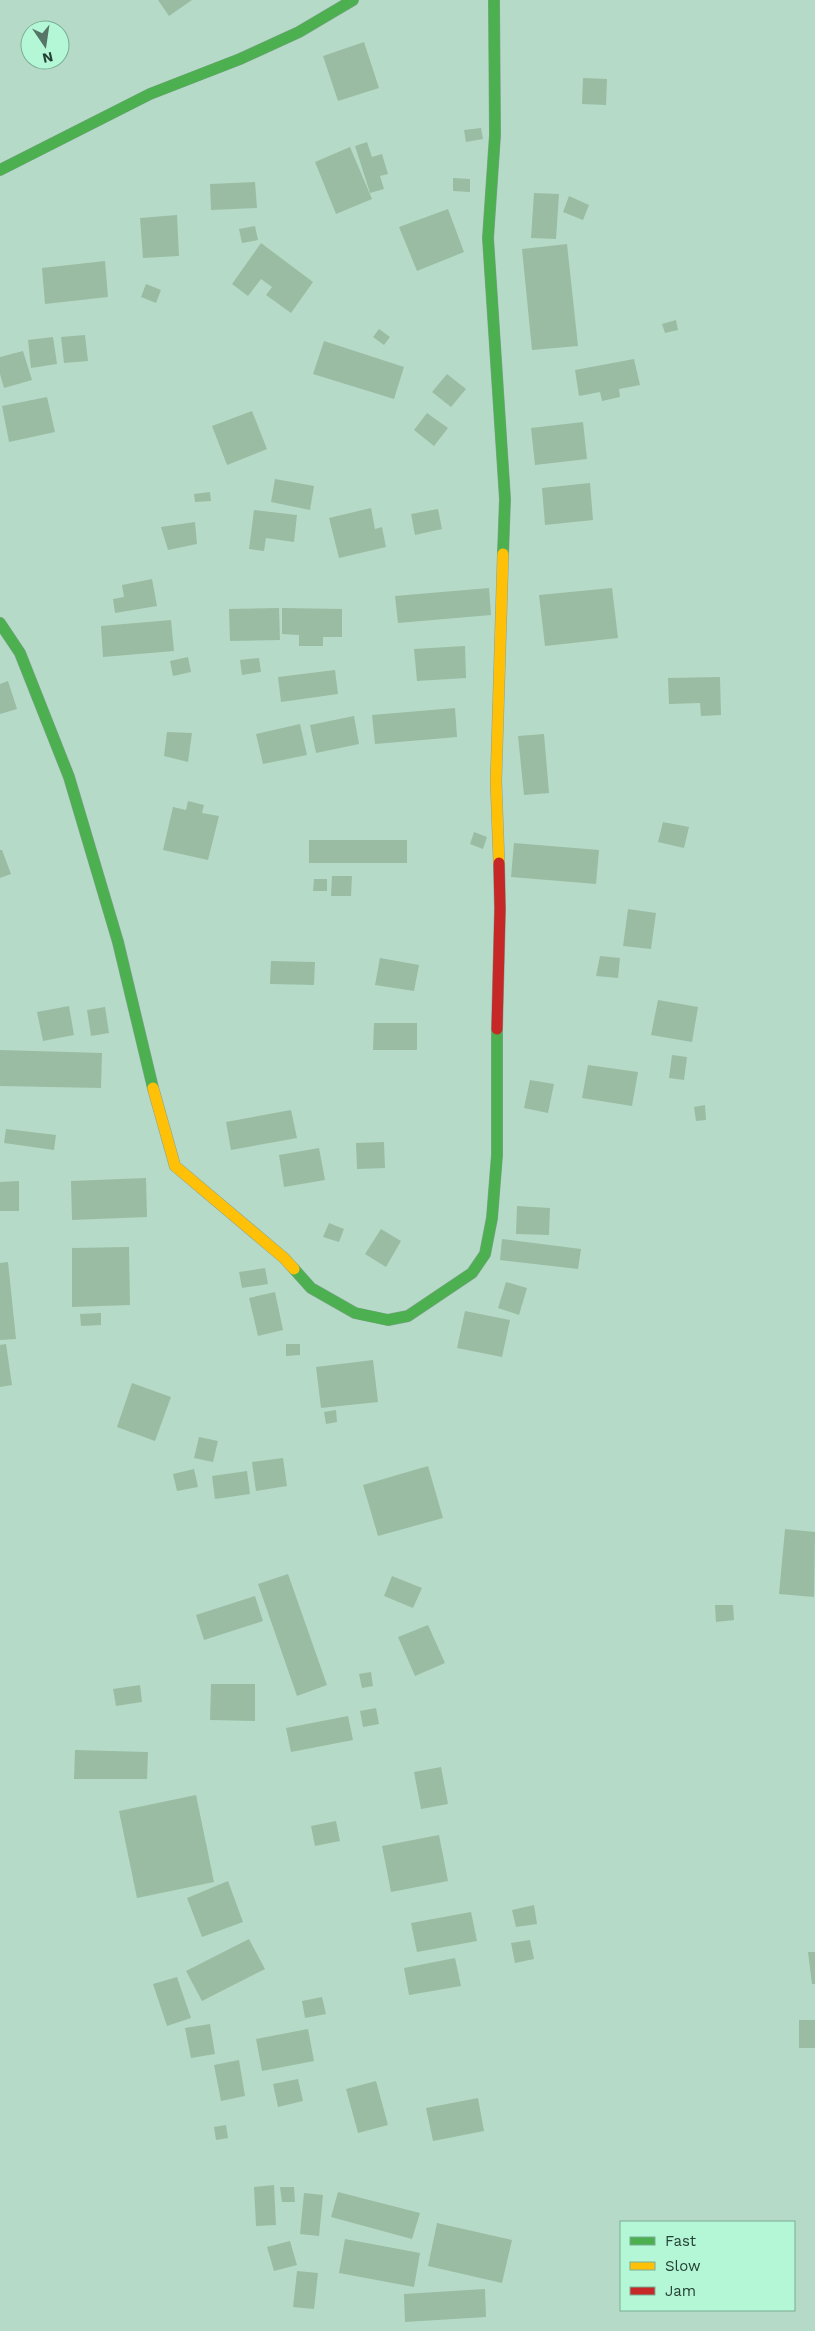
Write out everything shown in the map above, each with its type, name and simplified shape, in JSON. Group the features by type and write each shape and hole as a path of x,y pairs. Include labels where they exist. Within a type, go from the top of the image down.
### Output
{"street":[{"path":"0,170 150,94 240,59 299,32 353,0"},
{"path":"0,624 20,653 69,777 118,942 143,1054 175,1166 284,1258 311,1288 355,1313 388,1320 408,1316 472,1273 485,1254 492,1218 497,1155 496,1002 500,909 496,781 504,499 488,238 495,135 494,0"}],"building":[{"path":"158,0 192,0 169,16"},
{"path":"364,42 379,88 338,101 323,56"},
{"path":"583,78 607,79 606,105 582,104"},
{"path":"481,128 483,139 466,142 464,130"},
{"path":"367,142 372,157 382,154 388,174 380,176 384,189 370,193 355,146"},
{"path":"350,147 372,199 336,214 315,162"},
{"path":"453,178 470,179 470,192 453,191"},
{"path":"255,182 257,208 211,210 210,184"},
{"path":"534,193 559,194 556,239 531,238"},
{"path":"569,196 589,205 583,220 563,212"},
{"path":"448,209 464,252 417,271 399,227"},
{"path":"177,215 179,256 143,258 140,218"},
{"path":"255,226 258,240 242,243 239,229"},
{"path":"261,243 313,282 291,313 266,295 272,287 261,279 248,296 232,284"},
{"path":"567,244 578,346 532,350 522,249"},
{"path":"105,261 108,297 45,304 42,268"},
{"path":"146,284 161,290 156,303 141,297"},
{"path":"676,320 678,330 665,333 662,324"},
{"path":"379,329 390,337 384,345 373,337"},
{"path":"85,335 88,361 64,363 61,337"},
{"path":"53,337 57,364 31,368 28,340"},
{"path":"324,341 404,367 394,399 313,374"},
{"path":"23,351 32,380 4,388 0,374 0,357"},
{"path":"634,359 640,385 619,389 620,397 602,401 600,392 579,396 575,370"},
{"path":"447,374 466,389 451,407 432,392"},
{"path":"47,397 55,432 9,442 2,406"},
{"path":"252,411 267,449 227,465 212,426"},
{"path":"427,413 448,428 434,446 414,430"},
{"path":"583,422 587,459 535,465 531,428"},
{"path":"275,479 314,486 310,510 271,502"},
{"path":"590,483 593,520 545,525 542,488"},
{"path":"210,492 211,501 195,502 194,494"},
{"path":"371,508 375,529 382,527 386,547 339,558 329,518"},
{"path":"438,509 442,529 415,535 411,514"},
{"path":"254,510 297,515 294,542 266,538 264,551 249,549"},
{"path":"195,522 197,544 168,550 161,527"},
{"path":"152,579 157,606 115,613 113,599 124,597 122,585"},
{"path":"489,588 491,615 398,623 395,596"},
{"path":"612,588 618,638 545,646 539,595"},
{"path":"279,608 280,640 230,641 229,609"},
{"path":"282,608 342,609 342,637 323,637 323,646 299,646 299,635 282,634"},
{"path":"171,620 174,651 103,657 101,626"},
{"path":"465,646 466,678 417,681 414,649"},
{"path":"188,657 191,672 173,676 170,661"},
{"path":"259,658 261,672 242,675 240,660"},
{"path":"335,670 338,694 281,702 278,677"},
{"path":"720,677 721,715 701,716 700,703 669,704 668,678"},
{"path":"8,681 17,709 0,714 0,684"},
{"path":"455,708 457,737 375,744 372,715"},
{"path":"354,716 359,744 316,753 310,725"},
{"path":"300,724 307,755 263,764 256,734"},
{"path":"167,732 192,733 188,762 164,756"},
{"path":"544,734 549,793 524,795 518,736"},
{"path":"188,801 204,805 202,813 219,816 208,860 163,850 173,807 186,810"},
{"path":"663,822 689,827 684,848 658,842"},
{"path":"474,832 487,837 483,849 470,844"},
{"path":"309,840 407,840 407,863 309,863"},
{"path":"514,843 599,850 596,884 511,877"},
{"path":"0,850 2,850 11,874 0,878"},
{"path":"332,876 352,876 351,896 331,896"},
{"path":"314,879 327,879 327,891 313,891"},
{"path":"628,909 656,913 651,949 623,946"},
{"path":"600,956 620,958 618,978 596,976"},
{"path":"380,958 419,965 414,991 375,985"},
{"path":"271,961 315,962 314,985 270,984"},
{"path":"658,1000 698,1007 692,1042 651,1035"},
{"path":"69,1006 74,1035 43,1041 37,1012"},
{"path":"105,1007 109,1033 91,1036 87,1010"},
{"path":"374,1023 417,1023 417,1050 373,1050"},
{"path":"0,1050 102,1053 101,1088 0,1086"},
{"path":"672,1055 687,1057 684,1080 669,1078"},
{"path":"588,1065 638,1072 632,1106 582,1098"},
{"path":"530,1080 554,1084 548,1113 524,1108"},
{"path":"705,1105 706,1120 696,1121 694,1107"},
{"path":"291,1110 297,1138 231,1150 226,1122"},
{"path":"6,1129 56,1135 54,1150 4,1143"},
{"path":"384,1142 385,1168 357,1169 356,1143"},
{"path":"319,1148 325,1180 284,1187 279,1155"},
{"path":"146,1178 147,1217 72,1220 71,1181"},
{"path":"19,1181 19,1211 0,1211 0,1182"},
{"path":"517,1206 550,1208 549,1235 516,1234"},
{"path":"329,1223 344,1229 339,1242 323,1237"},
{"path":"381,1229 401,1241 386,1267 365,1254"},
{"path":"502,1239 581,1249 578,1269 500,1260"},
{"path":"129,1247 130,1305 72,1307 72,1248"},
{"path":"8,1262 16,1339 0,1340 0,1263"},
{"path":"265,1268 268,1284 242,1288 239,1272"},
{"path":"506,1282 527,1288 519,1315 498,1308"},
{"path":"275,1292 283,1330 258,1336 249,1298"},
{"path":"465,1311 510,1320 502,1357 457,1348"},
{"path":"101,1313 101,1325 81,1326 80,1314"},
{"path":"6,1344 12,1385 0,1387 0,1345"},
{"path":"286,1344 300,1344 300,1355 286,1356"},
{"path":"373,1360 378,1402 321,1408 316,1367"},
{"path":"132,1383 171,1397 155,1441 117,1427"},
{"path":"336,1410 337,1422 326,1424 324,1412"},
{"path":"199,1437 218,1441 213,1462 194,1458"},
{"path":"283,1458 287,1486 256,1491 252,1462"},
{"path":"428,1466 443,1518 378,1536 363,1485"},
{"path":"194,1469 198,1487 177,1491 173,1474"},
{"path":"247,1471 250,1494 215,1499 212,1476"},
{"path":"785,1529 815,1532 814,1597 779,1594"},
{"path":"288,1574 327,1685 297,1696 258,1584"},
{"path":"392,1576 422,1588 413,1608 384,1596"},
{"path":"255,1596 263,1621 204,1640 196,1615"},
{"path":"715,1605 733,1605 734,1620 716,1622"},
{"path":"428,1625 445,1663 415,1676 398,1637"},
{"path":"371,1672 373,1686 362,1688 359,1674"},
{"path":"211,1684 255,1684 255,1721 210,1720"},
{"path":"140,1685 142,1702 116,1706 113,1689"},
{"path":"376,1708 379,1724 363,1727 360,1711"},
{"path":"348,1716 353,1740 291,1752 286,1728"},
{"path":"75,1750 148,1752 147,1779 74,1779"},
{"path":"441,1767 448,1804 421,1809 414,1772"},
{"path":"196,1795 214,1882 137,1898 119,1811"},
{"path":"336,1821 340,1841 315,1846 311,1826"},
{"path":"439,1835 448,1881 391,1892 382,1846"},
{"path":"228,1881 243,1922 202,1937 187,1898"},
{"path":"534,1905 537,1924 516,1927 512,1910"},
{"path":"471,1912 477,1941 417,1952 411,1923"},
{"path":"249,1939 265,1969 202,2001 186,1971"},
{"path":"530,1940 534,1959 515,1963 511,1943"},
{"path":"808,1952 815,1952 815,1984 812,1984"},
{"path":"455,1958 461,1986 409,1995 404,1968"},
{"path":"177,1977 191,2018 167,2026 153,1984"},
{"path":"322,1997 326,2014 305,2018 302,2001"},
{"path":"799,2020 815,2020 815,2048 799,2048"},
{"path":"210,2024 215,2054 191,2058 185,2028"},
{"path":"308,2029 314,2061 262,2071 256,2039"},
{"path":"239,2060 245,2096 221,2101 214,2065"},
{"path":"298,2079 303,2101 278,2107 273,2084"},
{"path":"376,2081 388,2125 358,2133 346,2089"},
{"path":"478,2098 484,2131 433,2141 426,2108"},
{"path":"226,2125 228,2138 216,2140 214,2127"},
{"path":"274,2185 276,2225 256,2226 254,2187"},
{"path":"280,2187 294,2187 295,2202 282,2202"},
{"path":"338,2192 420,2213 412,2239 331,2217"},
{"path":"304,2193 323,2195 319,2236 300,2234"},
{"path":"437,2223 512,2240 502,2283 428,2266"},
{"path":"345,2239 420,2253 414,2287 339,2273"},
{"path":"290,2241 297,2265 274,2271 267,2247"},
{"path":"297,2271 318,2273 314,2309 293,2307"},
{"path":"485,2289 486,2317 405,2322 404,2294"}],"traffic: fast":[{"path":"0,170 150,94 240,59 299,32 353,0"},
{"path":"494,0 495,135 488,238 505,499 503,554"},
{"path":"0,623 20,653 69,777 118,942 153,1088"},
{"path":"294,1269 311,1288 355,1313 388,1320 408,1316 472,1273 485,1254 492,1218 497,1155 497,1029"}],"traffic: slow":[{"path":"499,863 496,781 503,554"},
{"path":"153,1088 175,1166 284,1258 294,1269"}],"traffic: jam":[{"path":"497,1029 500,909 499,863"}]}
